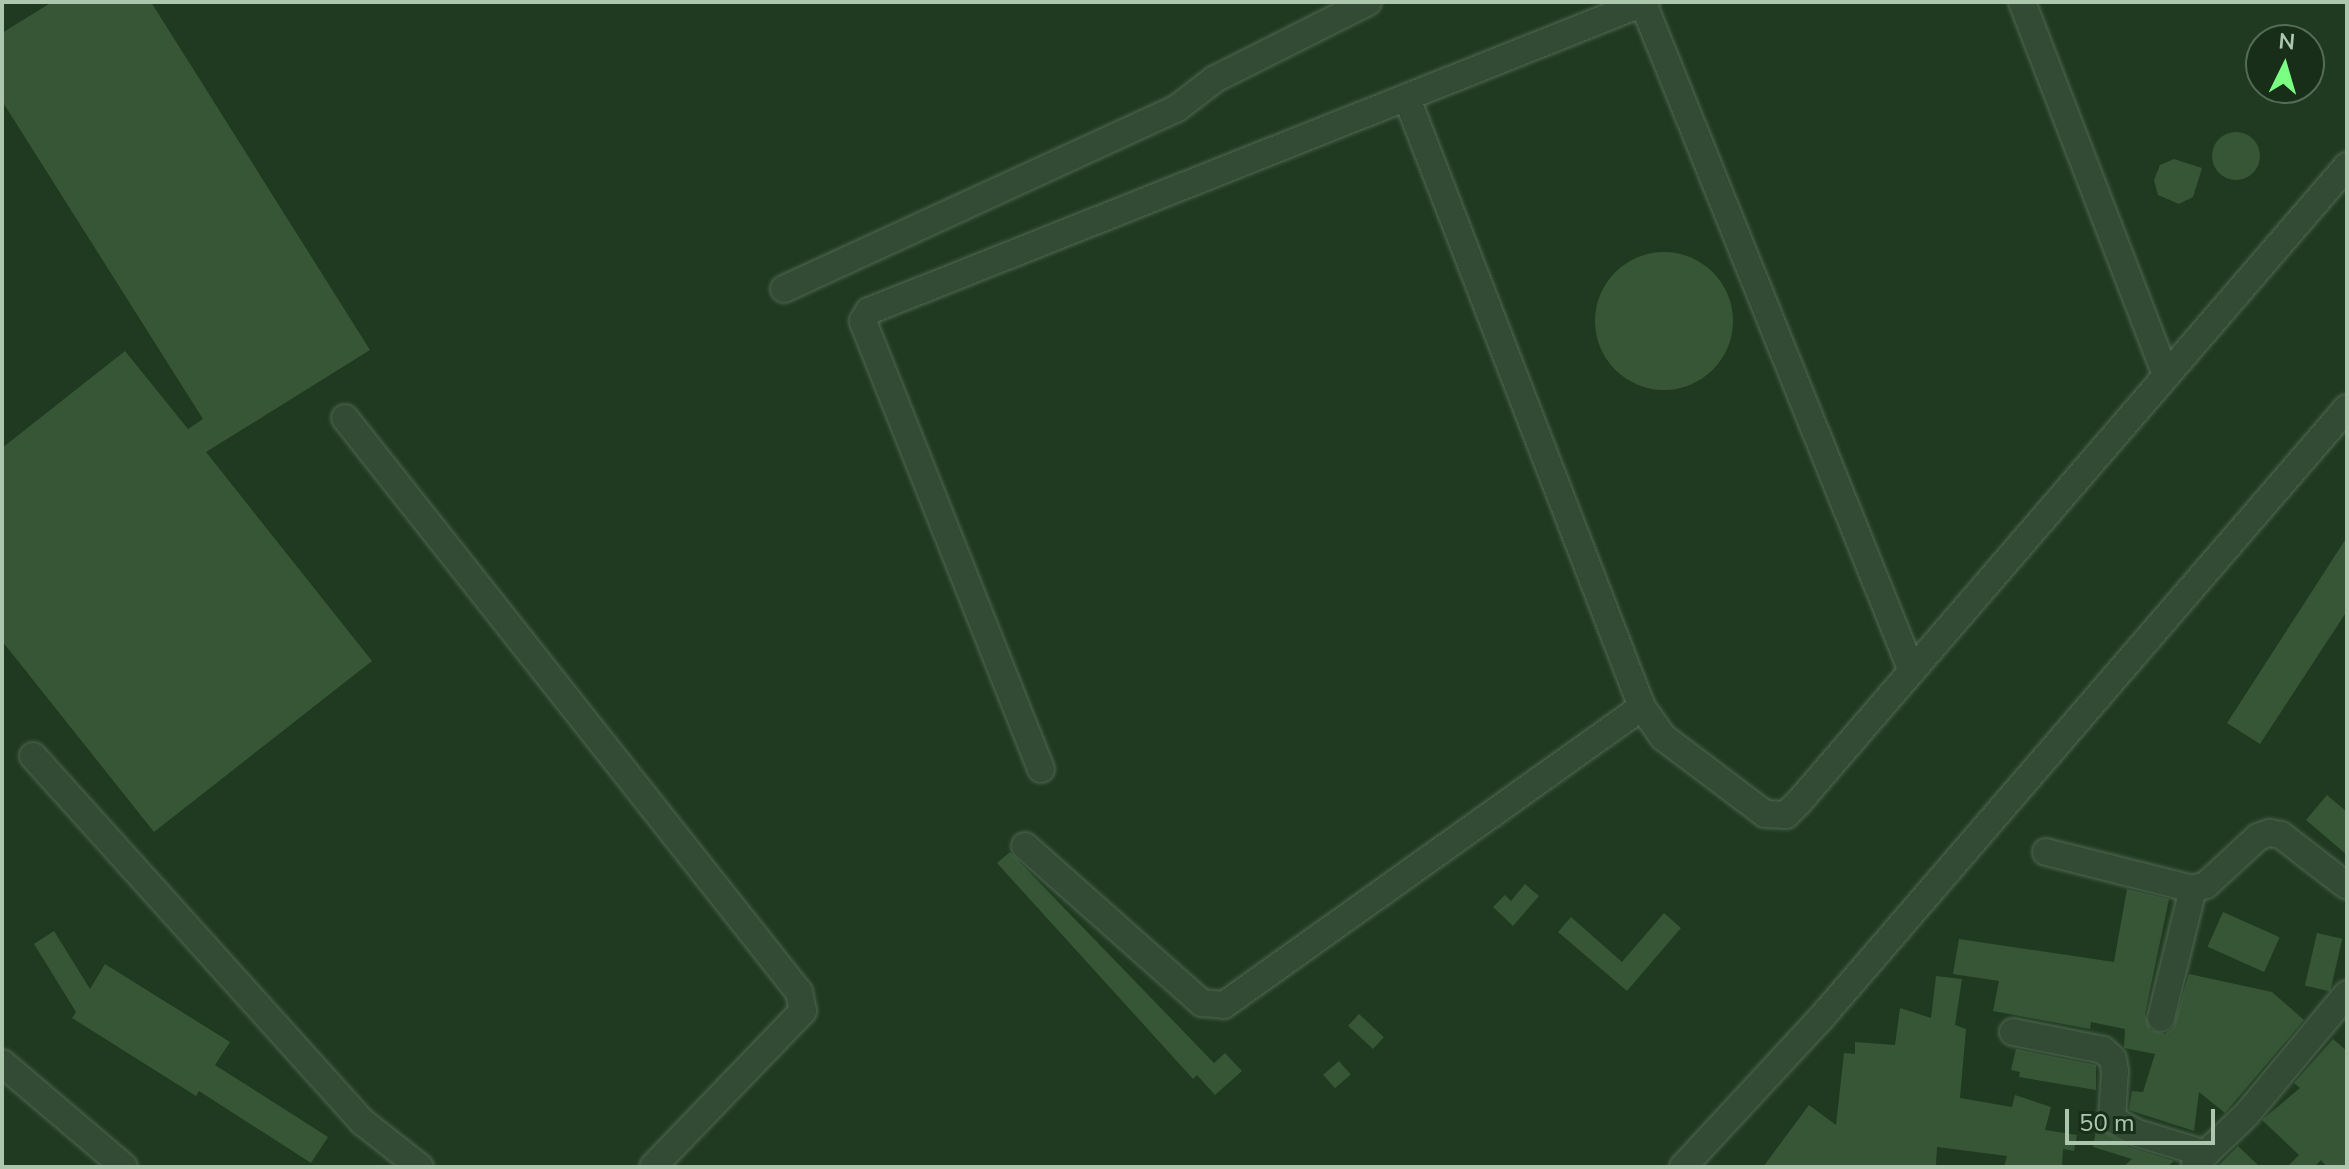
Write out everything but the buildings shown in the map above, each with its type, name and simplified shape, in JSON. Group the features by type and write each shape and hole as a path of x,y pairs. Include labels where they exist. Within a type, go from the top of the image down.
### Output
{"street":[{"path":"784,289 1176,109 1215,79 1368,2"},
{"path":"2022,2 2166,375"},
{"path":"1041,769 863,321 869,311 1408,101 1645,3 1912,671"},
{"path":"1408,101 1642,707 1663,737 1765,814 1786,815 2347,166"},
{"path":"1683,1167 1822,1017 2347,408"},
{"path":"345,418 799,992 803,1011 653,1167"},
{"path":"1025,846 1202,1003 1224,1005 1642,707"},
{"path":"33,756 364,1123 420,1167"},
{"path":"2046,852 2193,889 2206,885 2258,837 2269,833 2281,835 2347,886"},
{"path":"2161,1018 2193,889"},
{"path":"2013,1032 2103,1050 2113,1059 2115,1071 2112,1119 2199,1160 2247,1114 2347,994"},
{"path":"2,1063 124,1167"}]}
